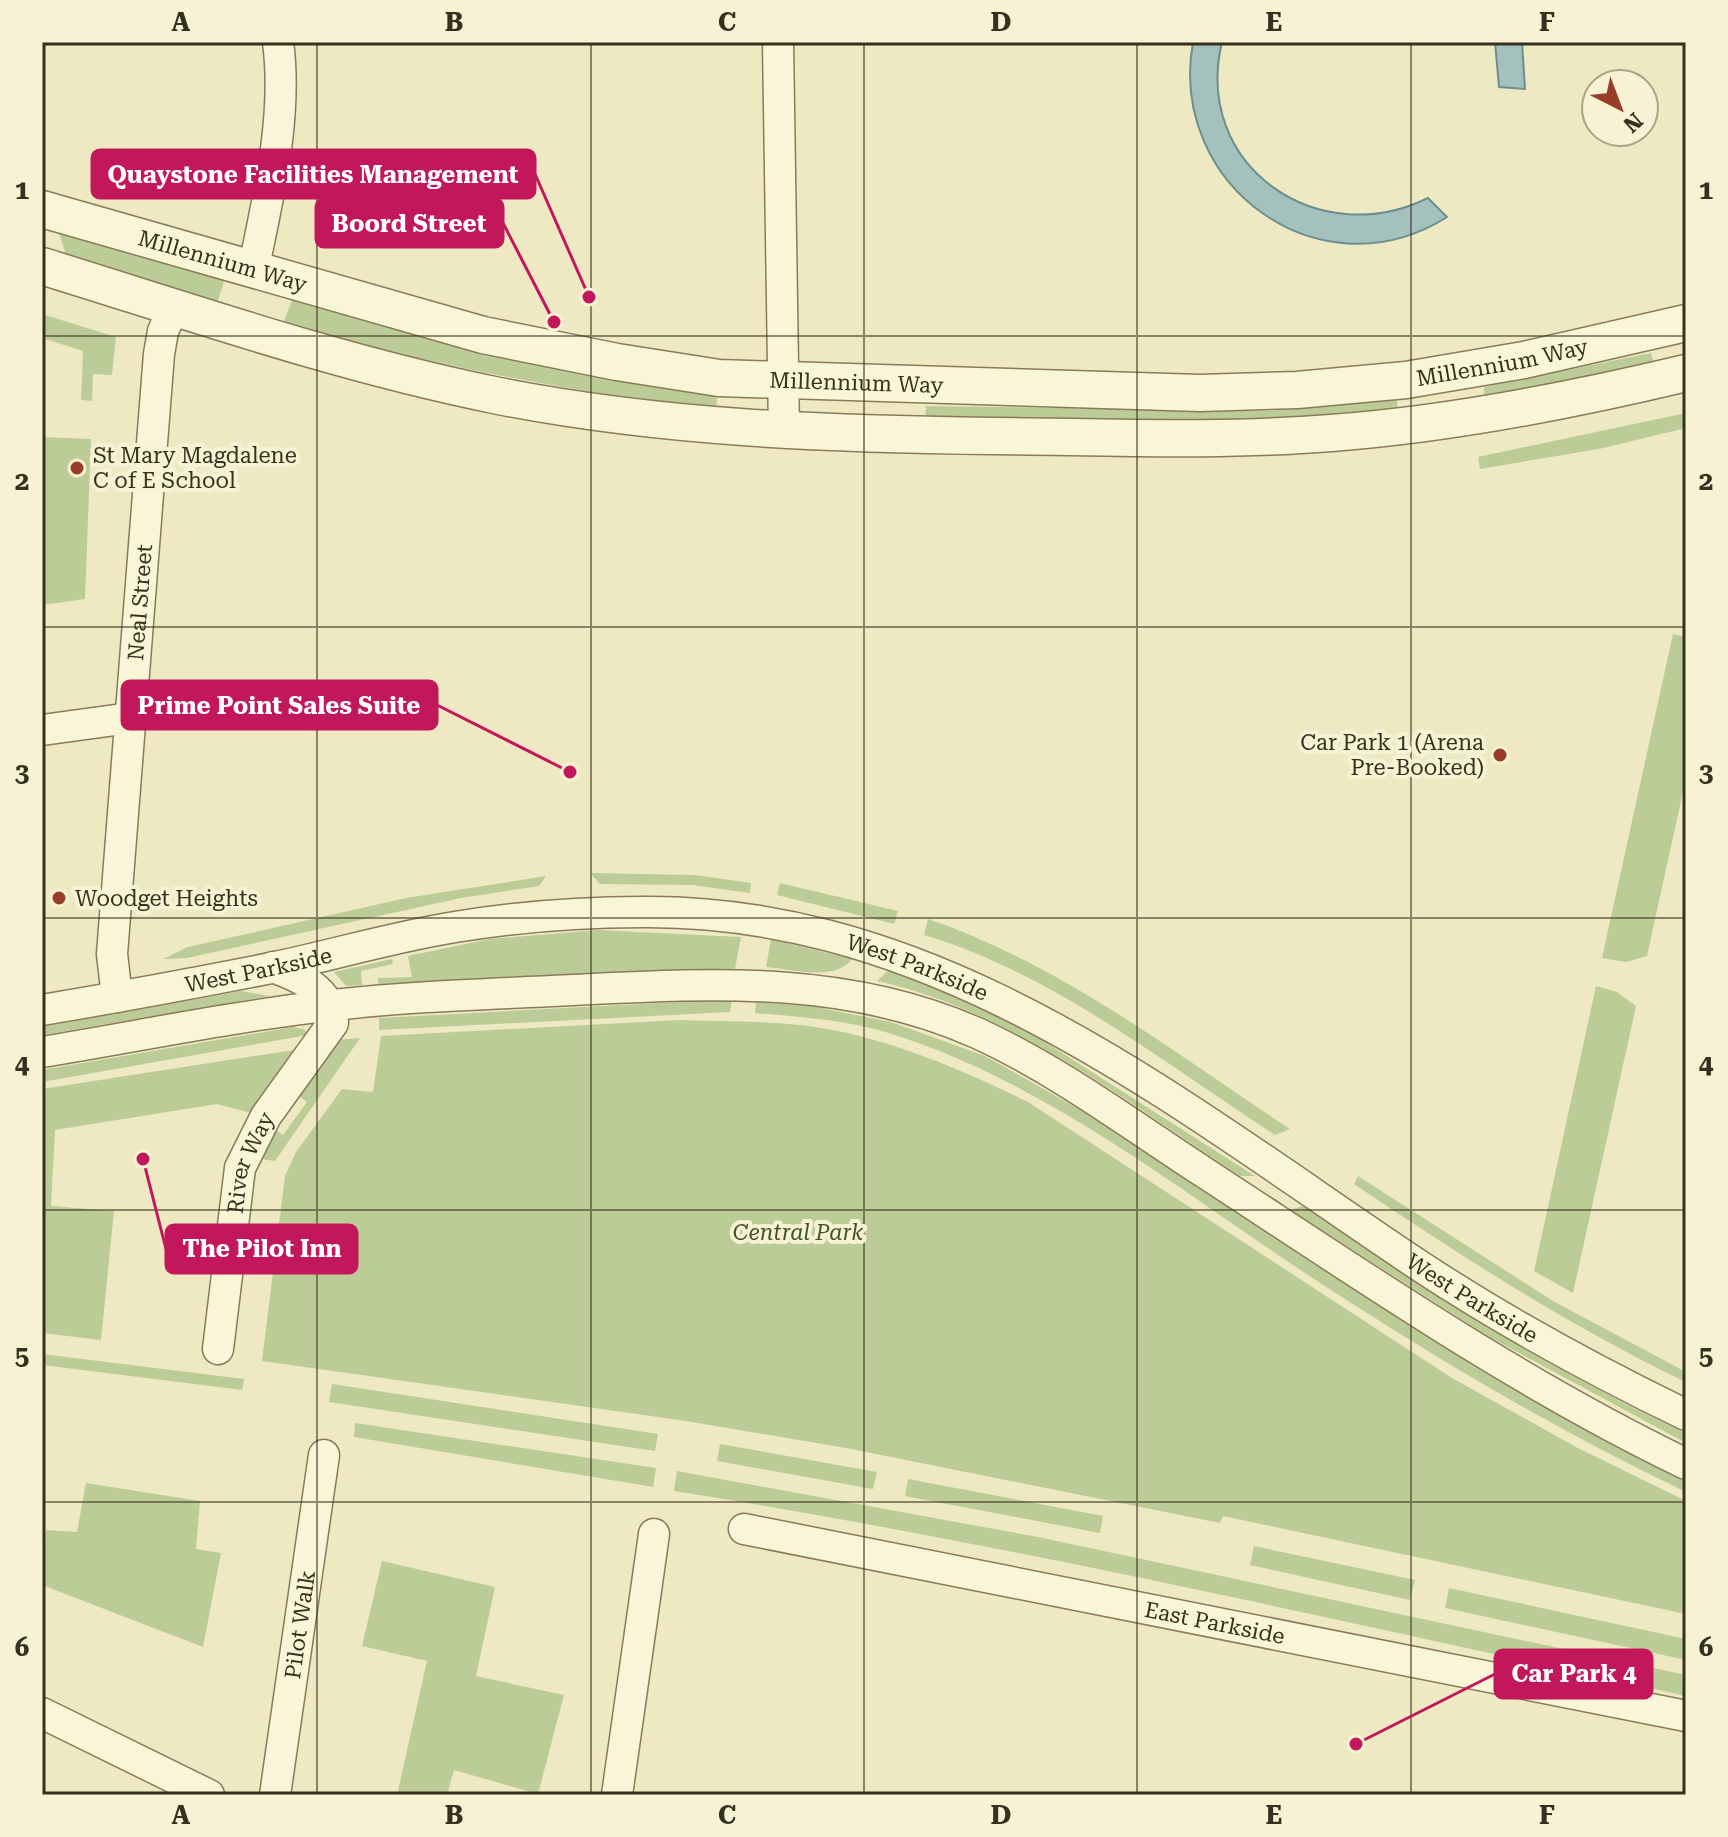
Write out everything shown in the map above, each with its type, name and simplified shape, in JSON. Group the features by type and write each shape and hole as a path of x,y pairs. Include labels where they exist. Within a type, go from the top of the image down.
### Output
{"street":[{"path":"253,271 267,201 280,89 278,42"},
{"path":"778,42 784,431"},
{"name":"Millennium Way","path":"42,209 253,271 553,351 719,378 1200,393 1297,390 1439,374 1524,360 1686,323"},
{"name":"Millennium Way","path":"42,266 329,354 494,395 682,423 784,431 1221,439 1329,434 1444,422 1539,406 1686,373"},
{"name":"Neal Street","path":"117,997 112,954 159,354 163,331 174,307"},
{"path":"1439,374 1444,422"},
{"path":"42,730 130,718"},
{"name":"West Parkside","path":"42,1010 273,967 451,928 535,915 647,911 757,920 894,955 975,985 1096,1051 1426,1270 1571,1356 1686,1415"},
{"path":"273,967 316,988 331,1005"},
{"name":"West Parkside","path":"42,1052 331,1005 390,999 747,983 846,992 935,1016 1006,1047 1049,1071 1475,1350 1560,1401 1686,1464"},
{"name":"River Way","path":"218,1349 240,1168 266,1116 333,1023 331,1005"},
{"name":"Pilot Walk","path":"275,1795 324,1455"},
{"name":"East Parkside","path":"744,1529 1686,1716"},
{"path":"617,1795 654,1534"},
{"path":"42,1713 209,1795"}],"green space":[{"path":"58,230 225,278 217,304 66,255"},
{"path":"292,300 516,360 717,394 716,411 498,375 390,352 283,324"},
{"path":"42,314 116,337 112,375 93,374 92,401 81,400 83,351 42,338"},
{"path":"1651,353 1655,367 1485,400 1484,387"},
{"path":"1397,400 1398,414 1270,424 925,420 926,406 1267,411"},
{"path":"1686,413 1686,428 1599,449 1480,469 1478,457"},
{"path":"42,437 91,439 85,599 42,605"},
{"path":"1673,634 1686,637 1686,778 1647,956 1626,962 1602,958"},
{"path":"590,873 695,875 751,883 750,893 692,885 600,884"},
{"path":"546,876 539,886 461,898 187,958 163,959 188,947 406,898"},
{"path":"780,883 898,911 894,924 777,895"},
{"path":"928,919 977,938 1070,985 1160,1041 1290,1129 1275,1135 1062,996 1017,972 924,935"},
{"path":"598,930 741,937 735,969 378,984 378,978 412,977 408,956 489,939"},
{"path":"771,939 852,959 844,966 824,972 766,967"},
{"path":"392,959 393,964 361,971 362,985 346,986 334,972"},
{"path":"889,970 959,997 1023,1028 1255,1176 1240,1176 1111,1090 1022,1036 927,995 877,981"},
{"path":"1596,986 1617,992 1636,1006 1573,1293 1534,1271"},
{"path":"241,991 270,996 42,1035 42,1027"},
{"path":"732,999 730,1012 379,1030 379,1018"},
{"path":"756,1002 811,1006 891,1022 985,1056 1079,1109 1476,1366 1560,1415 1686,1478 1686,1492 1590,1444 1451,1365 1314,1279 1111,1142 1004,1081 949,1055 892,1034 858,1025 755,1013"},
{"name":"Central Park","path":"680,1020 795,1024 859,1036 933,1060 1028,1102 1452,1378 1576,1447 1686,1501 1686,1614 1223,1516 1220,1523 846,1448 686,1421 262,1361 285,1176 296,1152 342,1089 373,1092 381,1036"},
{"path":"293,1027 304,1029 308,1035 42,1082 42,1070"},
{"path":"360,1038 275,1161 254,1158 271,1127 283,1135 307,1102 296,1094 335,1040"},
{"path":"300,1049 251,1113 217,1104 55,1130 51,1206 114,1211 101,1340 42,1333 42,1089"},
{"path":"1358,1176 1553,1301 1686,1372 1686,1382 1600,1338 1475,1264 1354,1184"},
{"path":"1303,1206 1538,1356 1686,1433 1686,1443 1491,1338 1290,1210"},
{"path":"42,1354 244,1379 242,1390 42,1365"},
{"path":"332,1384 658,1434 655,1451 329,1402"},
{"path":"355,1423 656,1468 653,1487 354,1437"},
{"path":"720,1444 877,1472 873,1489 717,1461"},
{"path":"677,1471 1038,1537 1686,1675 1686,1696 1055,1560 674,1491"},
{"path":"908,1479 1103,1516 1100,1533 905,1496"},
{"path":"86,1483 200,1501 196,1549 221,1553 203,1647 42,1585 46,1530 77,1532"},
{"path":"1254,1546 1415,1580 1410,1600 1250,1565"},
{"path":"382,1561 495,1587 476,1676 564,1695 538,1794 454,1770 447,1795 397,1795 427,1661 362,1646"},
{"path":"1449,1588 1686,1639 1686,1660 1445,1608"}],"water":[{"path":"1193,42 1222,42 1218,87 1226,127 1245,161 1273,187 1307,205 1346,214 1387,212 1428,198 1447,217 1399,238 1350,244 1304,235 1263,214 1229,182 1204,141 1191,94"},
{"path":"1495,42 1522,42 1525,89 1499,87"}],"place":[{"name":"Quaystone Facilities Management","path":"589,297"},
{"name":"Boord Street","path":"554,322"},
{"name":"St Mary Magdalene C of E School","path":"77,468"},
{"name":"Car Park 1 (Arena Pre-Booked)","path":"1500,755"},
{"name":"Prime Point Sales Suite","path":"570,772"},
{"name":"Woodget Heights","path":"59,898"},
{"name":"The Pilot Inn","path":"143,1159"},
{"name":"Car Park 4","path":"1356,1744"}]}
